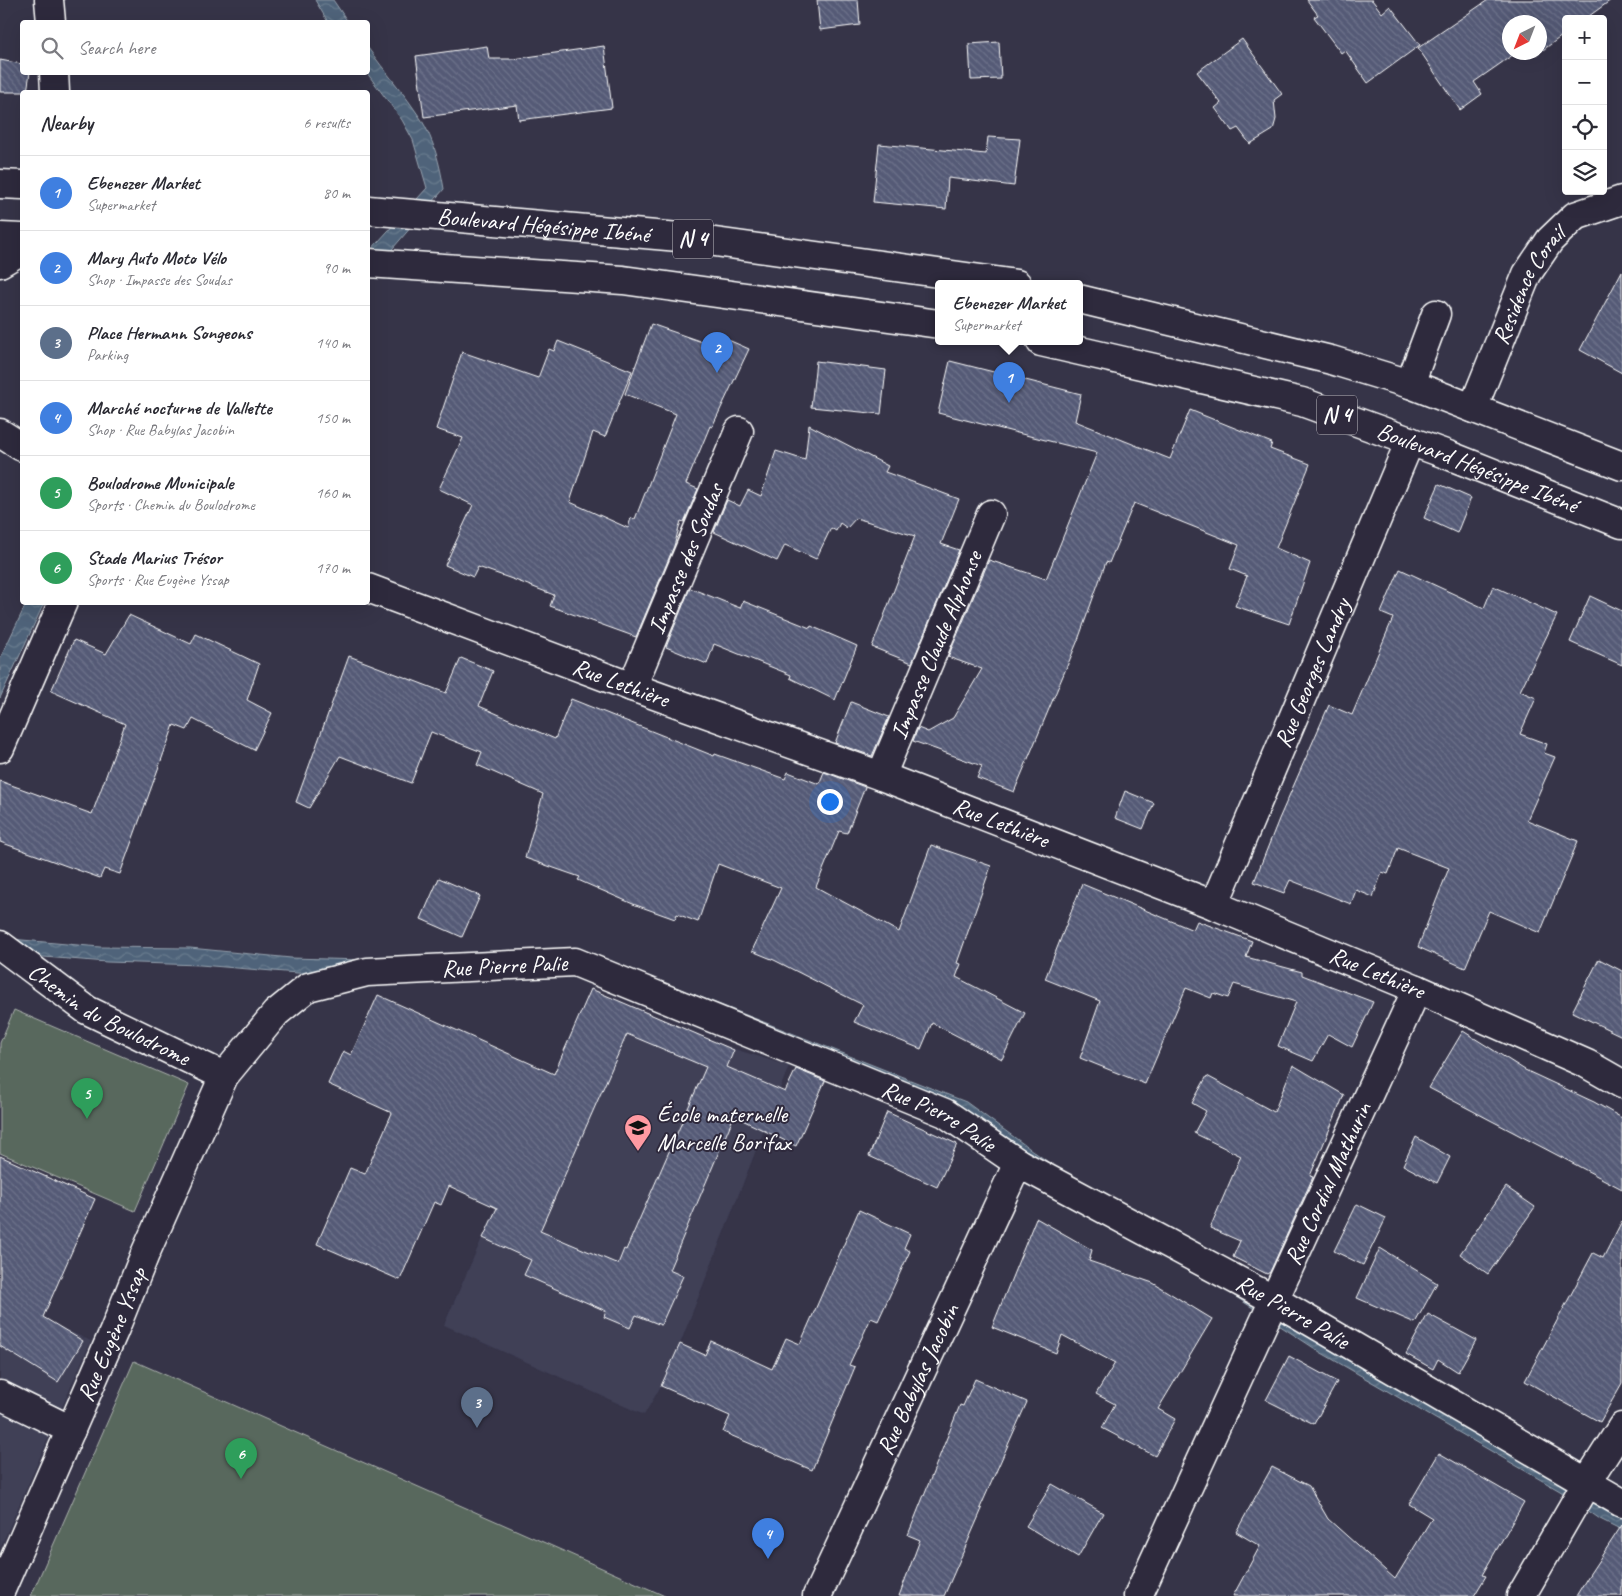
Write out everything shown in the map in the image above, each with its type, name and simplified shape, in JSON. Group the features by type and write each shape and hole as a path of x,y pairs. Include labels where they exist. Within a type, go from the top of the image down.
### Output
{"street":[{"path":"50,0 51,20"},
{"path":"54,75 55,90"},
{"path":"0,184 20,185"},
{"name":"Residence Corail","path":"1473,408 1528,274 1550,240 1575,216 1622,200"},
{"name":"Boulevard Hégésippe Ibéné","path":"370,210 678,237 988,280"},
{"path":"0,237 20,238"},
{"path":"0,263 20,251"},
{"name":"Boulevard Hégésippe Ibéné","path":"370,263 623,280 935,323"},
{"name":"N 4","path":"1083,300 1331,360 1410,384 1622,466"},
{"path":"1410,384 1436,314"},
{"name":"Boulevard Hégésippe Ibéné","path":"1055,345 1302,402 1410,441 1622,524"},
{"name":"Impasse des Soudas","path":"632,688 739,431"},
{"path":"0,433 20,446"},
{"name":"Rue Georges Landry","path":"1214,905 1410,441"},
{"name":"Impasse Claude Alphonse","path":"881,776 991,514"},
{"name":"Rue Lethière","path":"370,589 632,688 881,776 1214,905 1417,989 1587,1064 1622,1084"},
{"path":"0,748 63,605"},
{"name":"Chemin du Boulodrome","path":"0,945 87,1010 224,1076"},
{"name":"Rue Pierre Palie","path":"224,1076 276,1013 308,987 367,972 575,962 945,1113 1018,1163 1274,1300 1622,1503"},
{"name":"Rue Cordial Mathurin","path":"1138,1596 1417,989"},
{"name":"Rue Eugène Yssap","path":"0,1592 145,1254 224,1076"},
{"name":"Rue Babylas Jacobin","path":"817,1596 1018,1163"},
{"path":"0,1394 71,1430"},
{"path":"1521,1596 1622,1426"}],"shaded area":[{"name":"École maternelle Marcelle Borifax","path":"591,989 728,1047 789,1066 680,1344 661,1386 644,1415 444,1325"},
{"path":"0,1300 91,1341 0,1549"}],"green space":[{"path":"14,1010 189,1085 135,1211 0,1153 0,1043"},
{"path":"134,1361 665,1596 31,1596"}],"water":[{"path":"315,0 333,0 347,20 327,20"},
{"path":"370,51 426,127 436,153 444,189 370,275 370,251 427,188 413,140 402,120 368,75 370,75"},
{"path":"26,605 43,605 0,698 0,659"},
{"path":"0,938 100,947 190,948 291,958 399,961 640,974 665,983 966,1102 1059,1170 1622,1511 1622,1530 1600,1519 1560,1491 1320,1352 966,1120 591,976 297,973 200,965 107,962 31,956"}],"building":[{"path":"817,0 858,0 860,25 820,30"},
{"path":"1307,0 1372,0 1382,13 1390,6 1420,45 1368,83 1345,50 1341,53 1314,17 1318,15"},
{"path":"1488,0 1611,0 1590,15 1562,15 1562,36 1547,47 1547,15 1502,15 1502,60 1506,60 1474,82 1482,94 1460,110 1418,48"},
{"path":"1242,39 1282,94 1274,100 1276,119 1273,130 1250,144 1238,128 1232,131 1215,108 1221,103 1197,72"},
{"path":"999,42 1001,79 971,80 969,44"},
{"path":"487,46 489,59 513,59 604,46 612,108 519,120 517,105 424,117 416,56"},
{"path":"0,60 20,64 20,75 30,75 27,90 0,92"},
{"path":"988,137 1020,139 1014,186 948,178 946,209 873,202 879,144 986,154"},
{"path":"1622,271 1622,373 1580,350"},
{"path":"651,324 705,343 710,332 749,349 712,427 710,426 686,484 698,489 684,522 681,521 674,546 636,637 550,606 554,595 515,580 478,567 473,577 445,565 473,505 439,489 463,438 436,429 462,352 538,378 549,349 554,351 558,341 632,371 605,437 593,432 570,502 628,528 631,518 635,519 676,414 625,394"},
{"path":"816,361 886,370 881,414 811,407"},
{"path":"950,361 1081,394 1075,421 1170,459 1190,410 1272,443 1270,449 1310,464 1276,548 1310,563 1289,624 1235,606 1247,576 1230,569 1239,545 1134,503 1109,563 1106,562 1078,640 1014,792 977,778 982,766 913,741 918,728 928,732 953,718 982,669 948,657 989,560 1046,579 1097,453 938,413"},
{"path":"809,425 888,466 885,472 959,499 941,544 959,550 912,663 872,647 915,536 856,518 847,528 840,523 836,531 831,528 816,559 785,545 777,561 714,532 727,500 740,506 748,490 761,496 776,451 805,460"},
{"path":"1439,484 1471,498 1457,533 1424,518"},
{"path":"1400,569 1484,608 1493,586 1557,615 1520,691 1536,698 1520,734 1547,744 1544,753 1555,757 1527,820 1578,841 1540,933 1489,911 1465,968 1418,947 1449,868 1398,848 1388,874 1382,872 1373,897 1356,890 1351,904 1290,880 1284,893 1254,882 1279,819 1329,705 1352,715 1393,618 1381,613"},
{"path":"690,588 740,608 743,601 810,628 811,626 857,646 835,700 790,678 791,675 714,644 707,664 666,647"},
{"path":"1590,596 1622,611 1622,665 1570,642"},
{"path":"129,615 191,644 196,634 259,664 247,700 272,713 254,750 193,719 187,730 174,725 120,874 104,869 100,878 0,842 0,781 92,814 125,724 51,691 74,640 106,654"},
{"path":"349,656 446,693 461,658 493,671 479,706 555,739 571,699 714,756 715,754 785,779 788,772 819,784 824,772 865,787 847,833 839,831 816,887 899,932 931,845 991,866 957,963 961,964 956,977 1025,1013 1002,1059 932,1023 921,1049 854,1022 863,1005 774,960 752,951 781,888 718,864 698,922 677,914 675,919 633,904 578,880 580,877 525,858 543,794 477,765 482,752 431,732 411,783 340,756 309,808 296,802"},
{"path":"851,702 889,717 872,756 835,743"},
{"path":"1125,791 1154,803 1143,829 1115,818"},
{"path":"439,878 480,896 462,937 421,919"},
{"path":"1082,884 1193,930 1197,921 1252,941 1246,957 1302,972 1302,975 1373,1002 1352,1047 1328,1034 1313,1061 1278,1046 1296,1002 1234,984 1228,998 1213,993 1211,998 1186,988 1145,1084 1080,1058 1100,1001 1045,979"},
{"path":"1599,959 1622,971 1622,1036 1572,1012"},
{"path":"591,989 734,1050 727,1067 785,1092 796,1069 825,1081 796,1146 734,1116 669,1270 683,1276 661,1325 636,1315 630,1328 604,1317 606,1311 524,1275 531,1260 483,1238 497,1208 449,1186 441,1205 434,1202 400,1280 317,1244 350,1168 365,1174 392,1113 328,1084 343,1051 351,1055 378,995 554,1074","holes":["627,1034 706,1067 626,1250 624,1249 618,1264 540,1231"]},
{"path":"1463,1031 1525,1070 1594,1102 1622,1118 1622,1189 1429,1088"},
{"path":"1293,1065 1344,1095 1310,1176 1313,1177 1270,1272 1267,1274 1233,1257 1240,1241 1210,1228 1241,1156 1194,1133 1206,1111 1192,1103 1207,1076 1274,1112"},
{"path":"887,1112 957,1144 937,1187 869,1156"},
{"path":"1416,1137 1450,1157 1437,1183 1403,1165"},
{"path":"0,1156 95,1199 43,1317 83,1341 58,1382 0,1346"},
{"path":"1506,1187 1535,1207 1488,1274 1460,1254"},
{"path":"1357,1204 1386,1218 1363,1265 1334,1251"},
{"path":"859,1210 910,1234 904,1248 910,1251 878,1321 871,1318 849,1365 855,1367 812,1470 723,1432 730,1416 661,1386 680,1344 705,1355 711,1341 772,1369 786,1338 800,1344"},
{"path":"1036,1218 1092,1250 1089,1261 1153,1283 1212,1319 1158,1409 1175,1419 1155,1456 1102,1428 1115,1404 1096,1394 1115,1363 1062,1335 1056,1353 992,1327"},
{"path":"1622,1221 1622,1383 1600,1422 1525,1381 1593,1253 1603,1258"},
{"path":"1380,1248 1437,1283 1415,1323 1357,1298"},
{"path":"1428,1314 1476,1340 1458,1372 1438,1359 1433,1369 1406,1354"},
{"path":"1289,1356 1337,1382 1314,1424 1266,1400"},
{"path":"975,1379 1027,1402 980,1508 982,1509 944,1596 899,1596 920,1540 908,1535 960,1405 963,1406"},
{"path":"1439,1453 1524,1502 1482,1575 1486,1576 1474,1596 1233,1596 1260,1546 1236,1532 1272,1467 1309,1486 1328,1519 1395,1579 1432,1518 1409,1504"},
{"path":"1052,1484 1103,1513 1078,1557 1026,1526"},
{"path":"1622,1525 1622,1596 1576,1596 1589,1575"}],"place":[{"name":"Mary Auto Moto Vélo","path":"717,373"},
{"name":"Ebenezer Market","path":"1009,403"},
{"name":"Boulodrome Municipale","path":"87,1119"},
{"name":"École maternelle Marcelle Borifax","path":"638,1152"},
{"name":"Place Hermann Songeons","path":"477,1428"},
{"name":"Stade Marius Trésor","path":"241,1479"},
{"name":"Marché nocturne de Vallette","path":"768,1559"}]}
